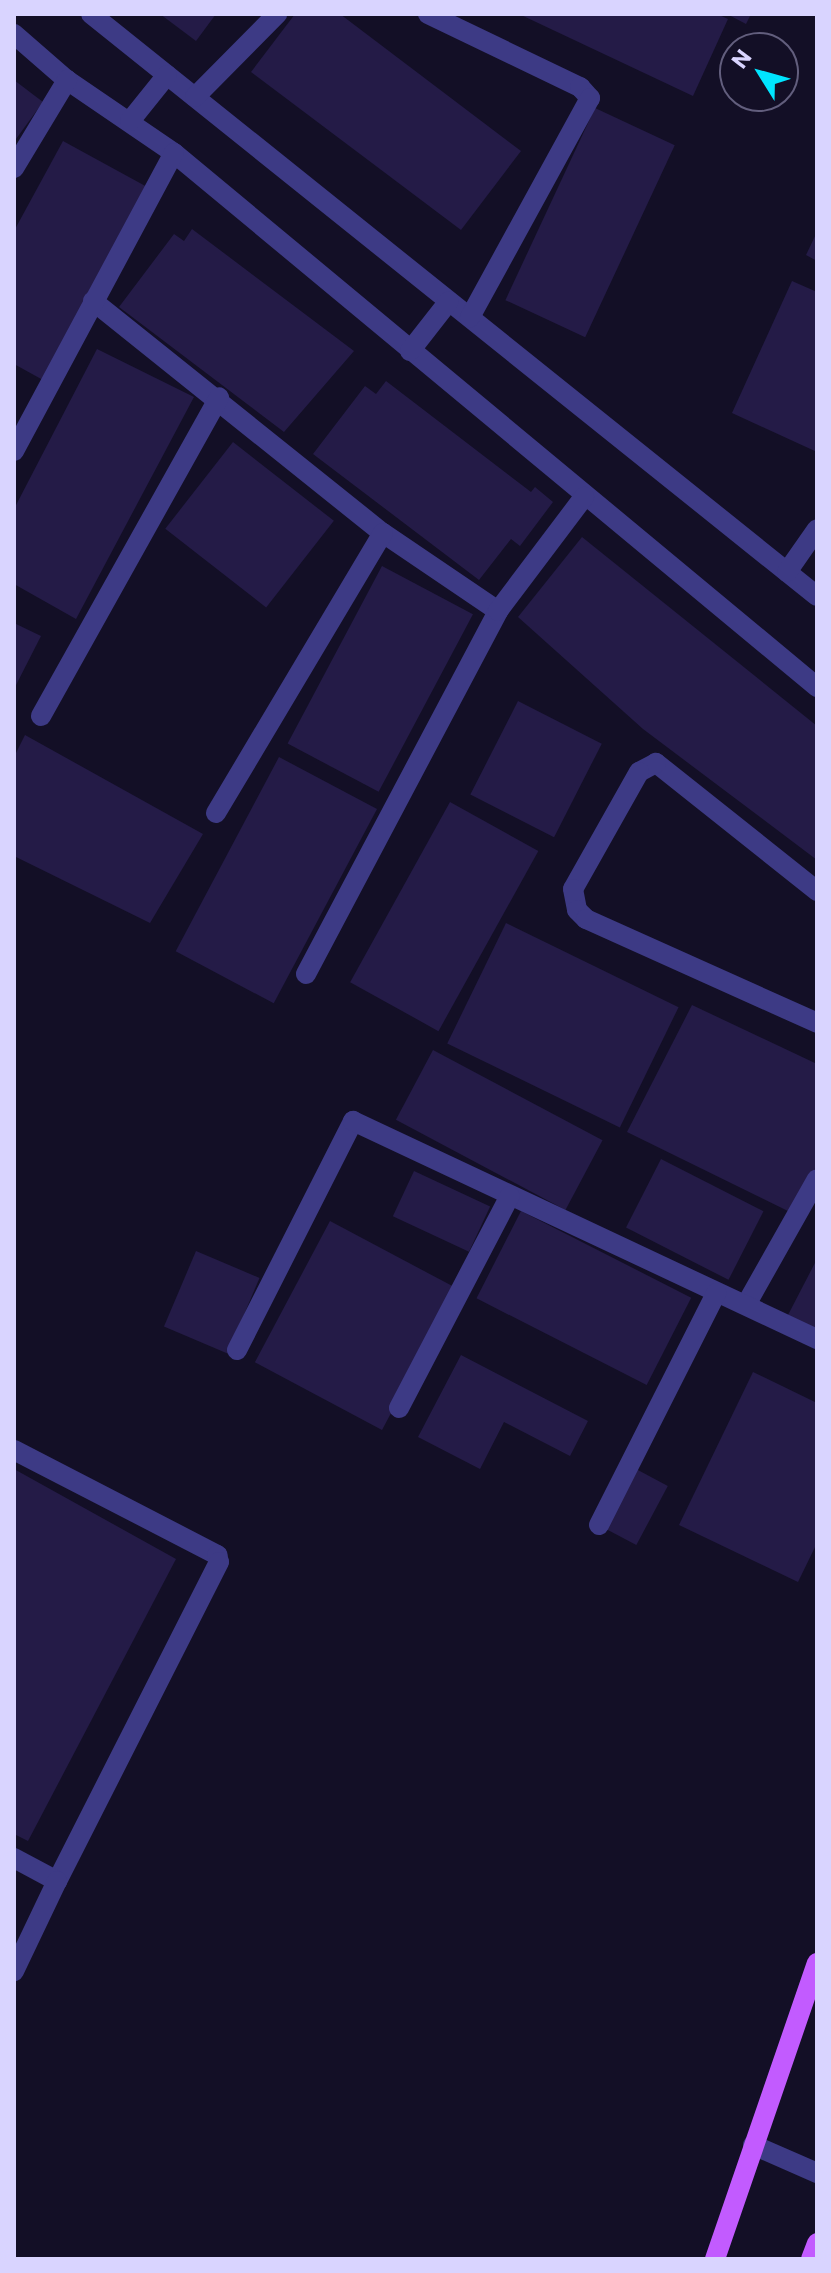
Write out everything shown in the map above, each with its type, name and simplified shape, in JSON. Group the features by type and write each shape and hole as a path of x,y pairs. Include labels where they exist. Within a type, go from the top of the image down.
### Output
{"main road":[{"path":"715,2259 817,1963"},
{"path":"811,2259 817,2243"}],"street":[{"path":"91,14 817,596"},
{"path":"195,97 277,14"},
{"path":"428,14 580,87 590,98 470,317"},
{"path":"14,34 67,80 174,153 584,497 817,687"},
{"path":"130,121 167,75"},
{"path":"14,168 67,80"},
{"path":"14,451 174,153"},
{"path":"93,301 219,397 383,533 498,611"},
{"path":"410,351 449,301"},
{"path":"41,716 219,397"},
{"path":"306,974 498,611 584,497"},
{"path":"787,572 817,529"},
{"path":"216,813 383,533"},
{"path":"817,891 656,763 639,772 573,889 577,910 586,919 817,1023"},
{"path":"237,1350 353,1121 716,1293 747,1303 817,1339"},
{"path":"747,1303 817,1179"},
{"path":"399,1408 510,1196"},
{"path":"599,1525 716,1293"},
{"path":"14,1450 217,1555 219,1562 14,1971"},
{"path":"14,1858 57,1881"},
{"path":"753,2145 817,2173"}],"building":[{"path":"160,14 216,14 196,41"},
{"path":"295,14 340,14 521,151 461,230 251,72"},
{"path":"519,14 717,14 728,19 722,32 719,32 719,39 693,96"},
{"path":"727,14 751,14 746,24"},
{"path":"14,80 43,102 16,139 14,138"},
{"path":"595,108 675,145 585,337 505,300"},
{"path":"63,141 149,188 43,380 14,364 14,231"},
{"path":"192,229 354,351 284,432 119,307 174,234 184,241"},
{"path":"817,232 817,261 806,255"},
{"path":"792,281 817,292 817,452 732,413"},
{"path":"97,349 194,397 76,619 14,584 14,509"},
{"path":"386,381 531,492 535,487 553,502 520,546 511,539 479,580 313,454 365,386 376,394"},
{"path":"233,442 334,521 266,607 165,529"},
{"path":"582,537 817,726 817,860 643,729 518,617"},
{"path":"382,566 473,614 379,792 288,743"},
{"path":"14,623 41,636 14,689"},
{"path":"518,701 602,744 554,837 470,795"},
{"path":"25,735 203,834 150,923 14,856 14,757"},
{"path":"279,757 377,809 274,1003 176,951"},
{"path":"450,802 538,851 438,1031 350,982"},
{"path":"506,923 679,1007 620,1128 447,1043"},
{"path":"692,1005 817,1064 817,1165 790,1212 627,1132"},
{"path":"433,1050 603,1140 565,1210 396,1120"},
{"path":"661,1159 763,1211 729,1280 626,1228"},
{"path":"414,1171 490,1206 469,1252 393,1216"},
{"path":"521,1211 691,1298 647,1385 477,1298"},
{"path":"330,1221 457,1289 382,1430 255,1362"},
{"path":"196,1251 260,1278 227,1353 164,1326"},
{"path":"817,1259 817,1330 788,1315"},
{"path":"461,1355 588,1421 570,1456 504,1422 480,1469 418,1437"},
{"path":"753,1372 817,1403 817,1543 798,1582 679,1525"},
{"path":"14,1469 176,1559 28,1841 14,1834"},
{"path":"636,1469 668,1486 636,1545 605,1528"}]}
